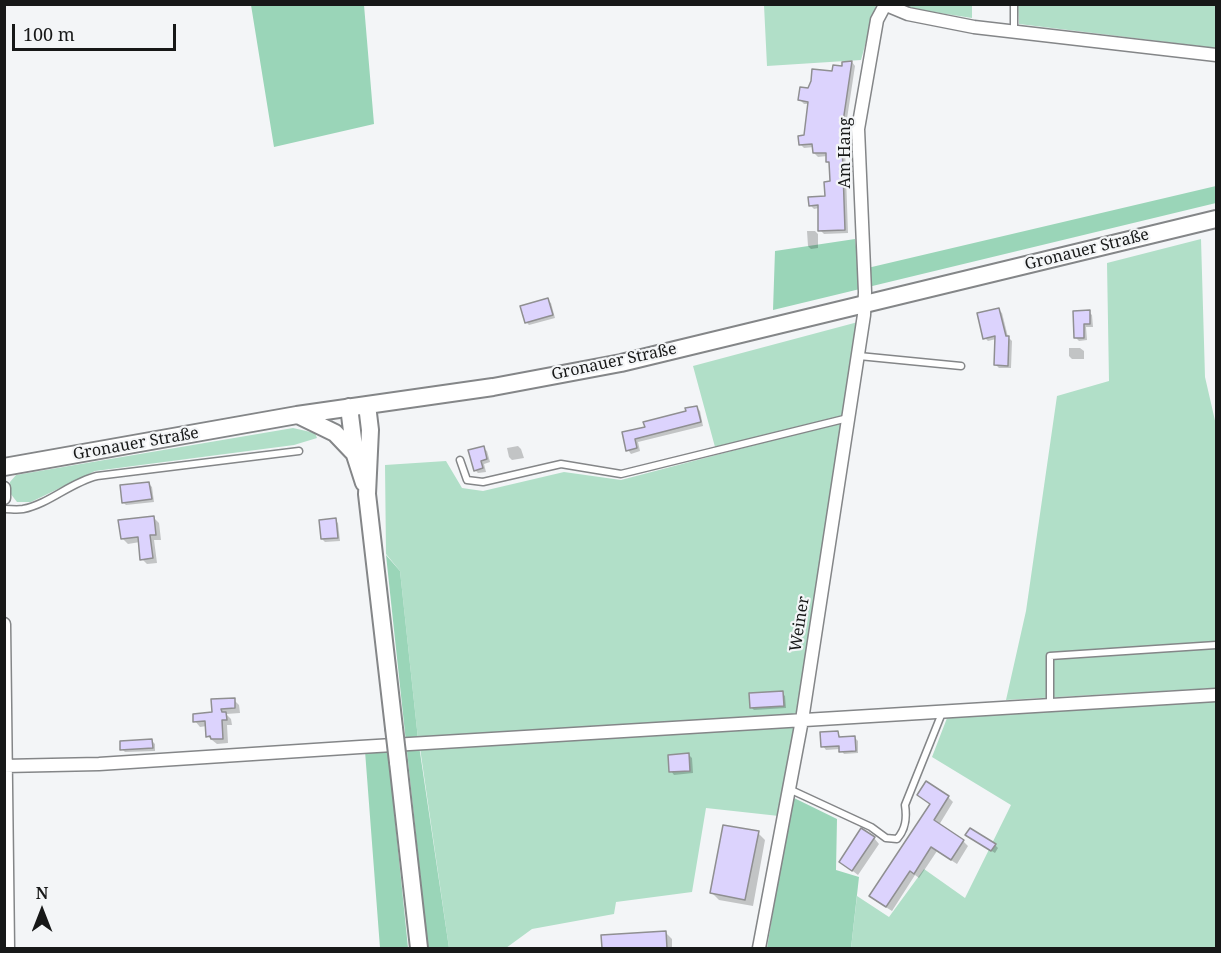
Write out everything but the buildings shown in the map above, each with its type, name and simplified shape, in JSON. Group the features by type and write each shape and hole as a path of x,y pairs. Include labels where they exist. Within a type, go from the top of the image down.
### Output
{"main road":[{"name":"Gronauer Straße","path":"4,467 297,415 493,387 621,363 1216,219"},
{"path":"367,405 370,430 367,494 419,948"},
{"path":"349,407 355,455 367,494"},
{"path":"297,415 335,433 355,455"}],"street":[{"path":"884,5 908,14 974,27 1216,55"},
{"name":"Am Hang","path":"865,303 858,129 878,20 884,5"},
{"name":"Weiner","path":"759,948 802,720 859,356 865,303"},
{"path":"4,488 4,498"},
{"path":"4,624 8,948"},
{"path":"5,766 99,764 1216,695"}],"lane":[{"path":"1014,4 1014,31"},
{"path":"859,356 961,366"},
{"path":"460,460 467,480 483,482 561,464 621,474 848,418"},
{"path":"4,509 34,506 97,476 299,451"},
{"path":"1050,705 1050,656 1216,645"},
{"path":"789,789 871,827 886,838 897,839 903,833 907,816 905,805 943,711"}],"green space":[{"path":"251,5 364,5 374,124 274,147"},
{"path":"764,5 876,5 861,60 767,66"},
{"path":"901,5 972,5 972,18 920,10"},
{"path":"1018,5 1216,5 1216,48 1019,24"},
{"path":"1216,186 1216,203 773,310 775,251 855,239 859,270"},
{"path":"1201,239 1205,377 1216,425 1216,688 1006,700 1026,611 1057,396 1109,381 1107,263"},
{"path":"858,322 844,415 715,447 693,366"},
{"path":"842,422 800,716 418,739 400,571 386,554 385,465 446,461 462,488 483,491 564,472 621,480"},
{"path":"293,428 315,433 317,438 294,445 95,471 31,502 17,502 10,493 10,482 16,475"},
{"path":"386,555 400,571 418,739 449,948 428,948"},
{"path":"1216,700 1216,948 851,948 857,896 889,917 924,869 965,898 1011,805 932,757 947,718"},
{"path":"795,726 779,816 706,808 692,892 616,902 614,914 532,929 506,948 449,948 420,748"},
{"path":"365,751 388,751 408,948 380,948"},
{"path":"792,797 837,819 836,870 859,877 851,948 767,948"}]}
